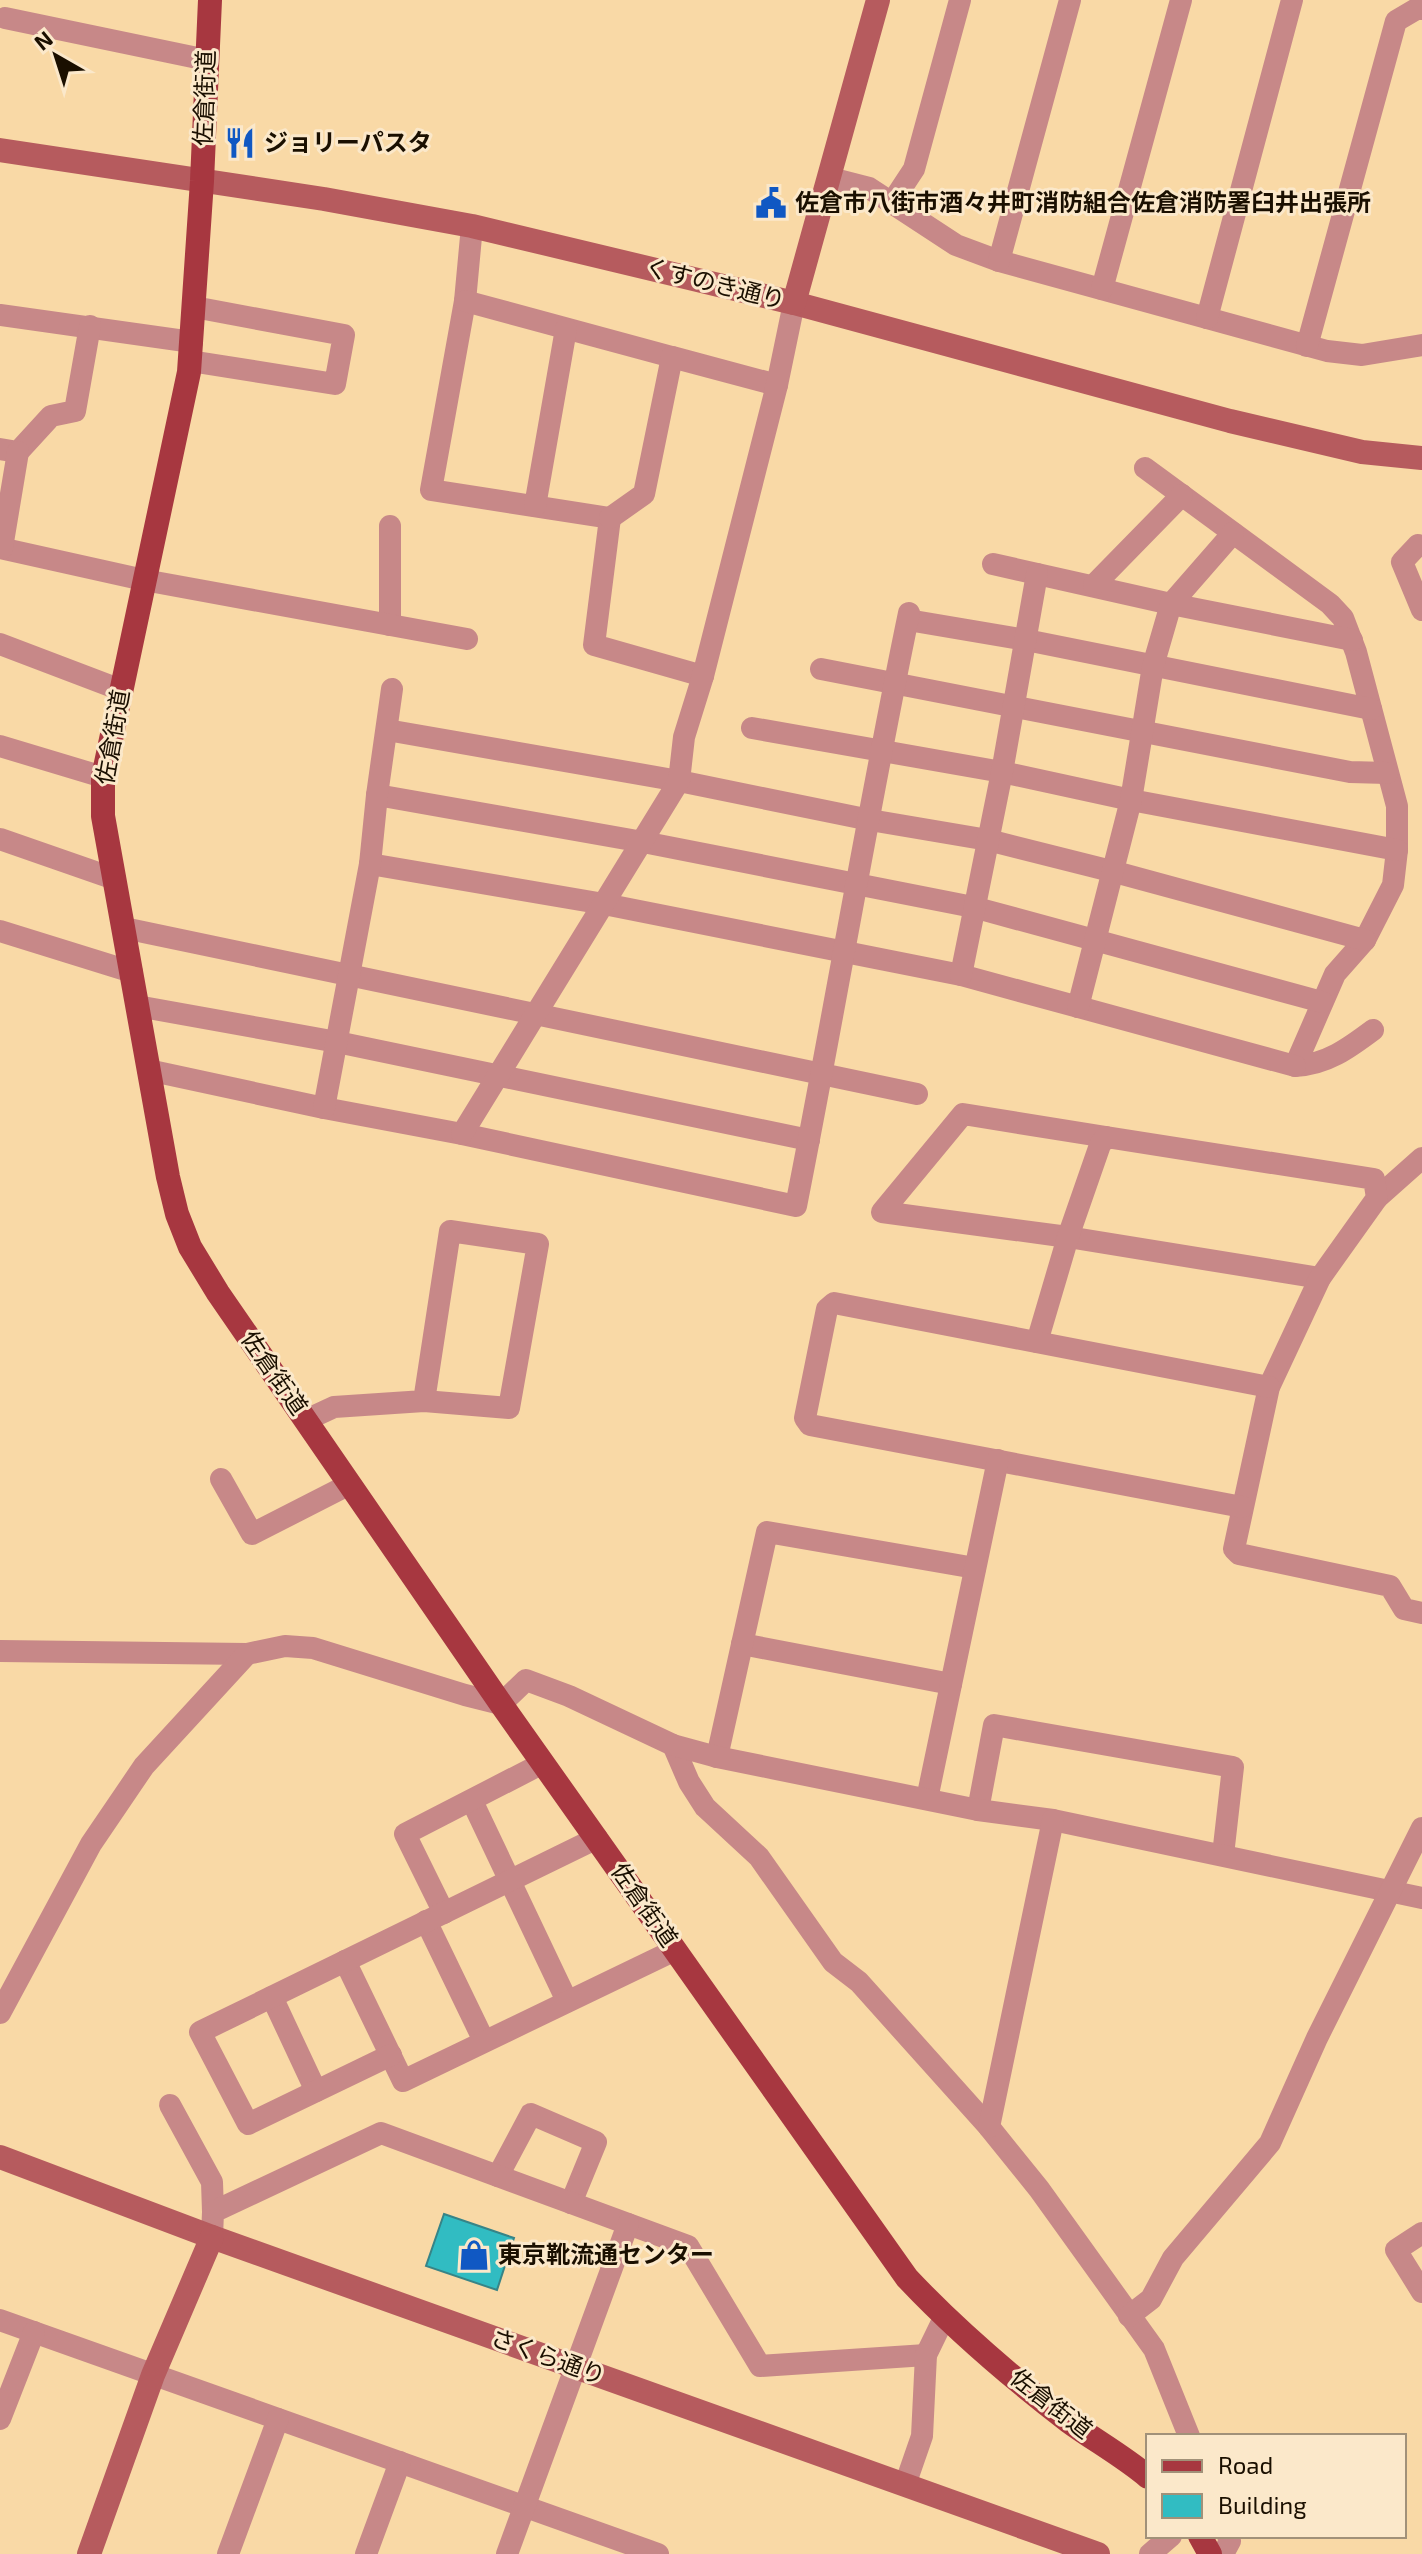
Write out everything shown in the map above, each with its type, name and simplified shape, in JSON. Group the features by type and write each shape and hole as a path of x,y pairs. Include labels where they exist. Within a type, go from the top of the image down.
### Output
{"main road":[{"name":"佐倉街道","path":"210,0 191,352 103,777 103,816 177,1214 190,1247 218,1293 501,1704 907,2278 944,2318 1069,2422 1146,2476"}],"street":[{"path":"462,1134 679,781 684,737 703,676 777,385 794,303 878,0"},
{"path":"893,201 914,169 960,0"},
{"path":"999,261 1070,0"},
{"path":"1102,289 1181,0"},
{"path":"1207,318 1292,0"},
{"path":"1307,346 1396,21 1418,8 1422,9"},
{"path":"5,18 207,60"},
{"name":"くすのき通り","path":"0,150 472,226 794,303 1230,421 1362,452 1422,458"},
{"path":"830,178 869,188 956,245 999,261 1307,346 1362,355 1422,345"},
{"path":"472,226 465,301 431,490 610,518 644,494 672,357"},
{"path":"465,301 777,385"},
{"path":"0,315 90,326 335,384 344,335 194,307"},
{"path":"90,326 75,411 51,416 9,451 1,548 144,580 467,639"},
{"path":"535,506 566,329"},
{"path":"1145,468 1330,604 1343,618 1352,640 1397,806 1393,885 1365,940 1335,974 1295,1066"},
{"path":"1094,585 1182,495"},
{"path":"610,518 594,645 703,676"},
{"path":"390,526 390,625"},
{"path":"1078,1007 1115,872 1144,732 1153,666 1171,604 1233,533"},
{"path":"1422,546 1418,545 1402,562 1422,610"},
{"path":"993,564 1352,640"},
{"path":"961,975 1002,772 1037,574"},
{"path":"148,1070 796,1206 908,617 1371,709"},
{"path":"0,644 121,690"},
{"path":"821,669 1350,772 1387,773"},
{"path":"324,1108 370,864 392,689"},
{"path":"752,728 1002,772 1131,800 1397,850"},
{"path":"387,730 679,781 870,820 988,840 1365,940"},
{"path":"0,746 103,777"},
{"path":"377,795 643,842 973,907 1322,1002"},
{"path":"0,839 115,879"},
{"path":"370,864 604,904 961,975 1295,1066 1315,1065 1352,1046 1373,1030"},
{"path":"124,928 917,1094"},
{"path":"0,931 132,972"},
{"path":"137,1006 337,1042 809,1140"},
{"path":"1320,1278 1068,1237 882,1212 963,1114 1374,1179 1377,1198"},
{"path":"1037,1342 1068,1237 1100,1145 1106,1137"},
{"path":"1422,1158 1377,1198 1320,1278 1269,1387 1234,1549 1239,1554 1390,1586 1404,1609 1422,1613"},
{"path":"306,1420 334,1407 424,1401 509,1408 538,1244 450,1231 424,1401"},
{"path":"1242,1507 810,1425 805,1418 827,1309 834,1303 1269,1387"},
{"path":"927,1799 998,1460"},
{"path":"221,1479 252,1534 350,1484"},
{"path":"717,1757 767,1532 975,1568"},
{"path":"742,1644 951,1684"},
{"path":"0,1651 247,1654 285,1646 313,1648 501,1704 526,1680 569,1696 673,1745 717,1757 978,1810 1053,1820 1422,1898"},
{"path":"0,2013 91,1844 126,1792 144,1766 247,1654"},
{"path":"978,1810 994,1725 1233,1767 1223,1855"},
{"path":"673,1745 689,1782 705,1807 759,1857 833,1962 859,1982 989,2127 1039,2189 1154,2349 1188,2434"},
{"path":"484,2041 405,1834 543,1763"},
{"path":"472,1801 567,2001"},
{"path":"989,2127 1053,1820"},
{"path":"1129,2316 1151,2299 1173,2258 1270,2143 1422,1828"},
{"path":"391,2055 248,2124 200,2032 597,1838"},
{"path":"345,1961 403,2081 675,1950"},
{"path":"272,1997 316,2091"},
{"path":"89,2554 153,2375 212,2237 212,2182 170,2105"},
{"path":"498,2176 531,2114 596,2142 571,2203"},
{"path":"213,2212 381,2133 688,2246 760,2366 926,2355"},
{"name":"さくら通り","path":"0,2157 212,2237 1098,2554"},
{"path":"507,2554 628,2224"},
{"path":"1422,2233 1396,2250 1422,2292"},
{"path":"905,2485 922,2436 926,2355 944,2318"},
{"path":"0,2320 644,2552"},
{"path":"0,2419 34,2332"},
{"path":"228,2554 278,2419"},
{"path":"366,2554 400,2462"},
{"path":"1150,2554 1169,2538"}],"building":[{"path":"444,2214 514,2238 497,2290 426,2266"}],"place":[{"name":"ジョリーパスタ","path":"240,143"},
{"name":"佐倉市八街市酒々井町消防組合佐倉消防署臼井出張所","path":"771,203"},
{"name":"東京靴流通センター","path":"474,2255"}]}
